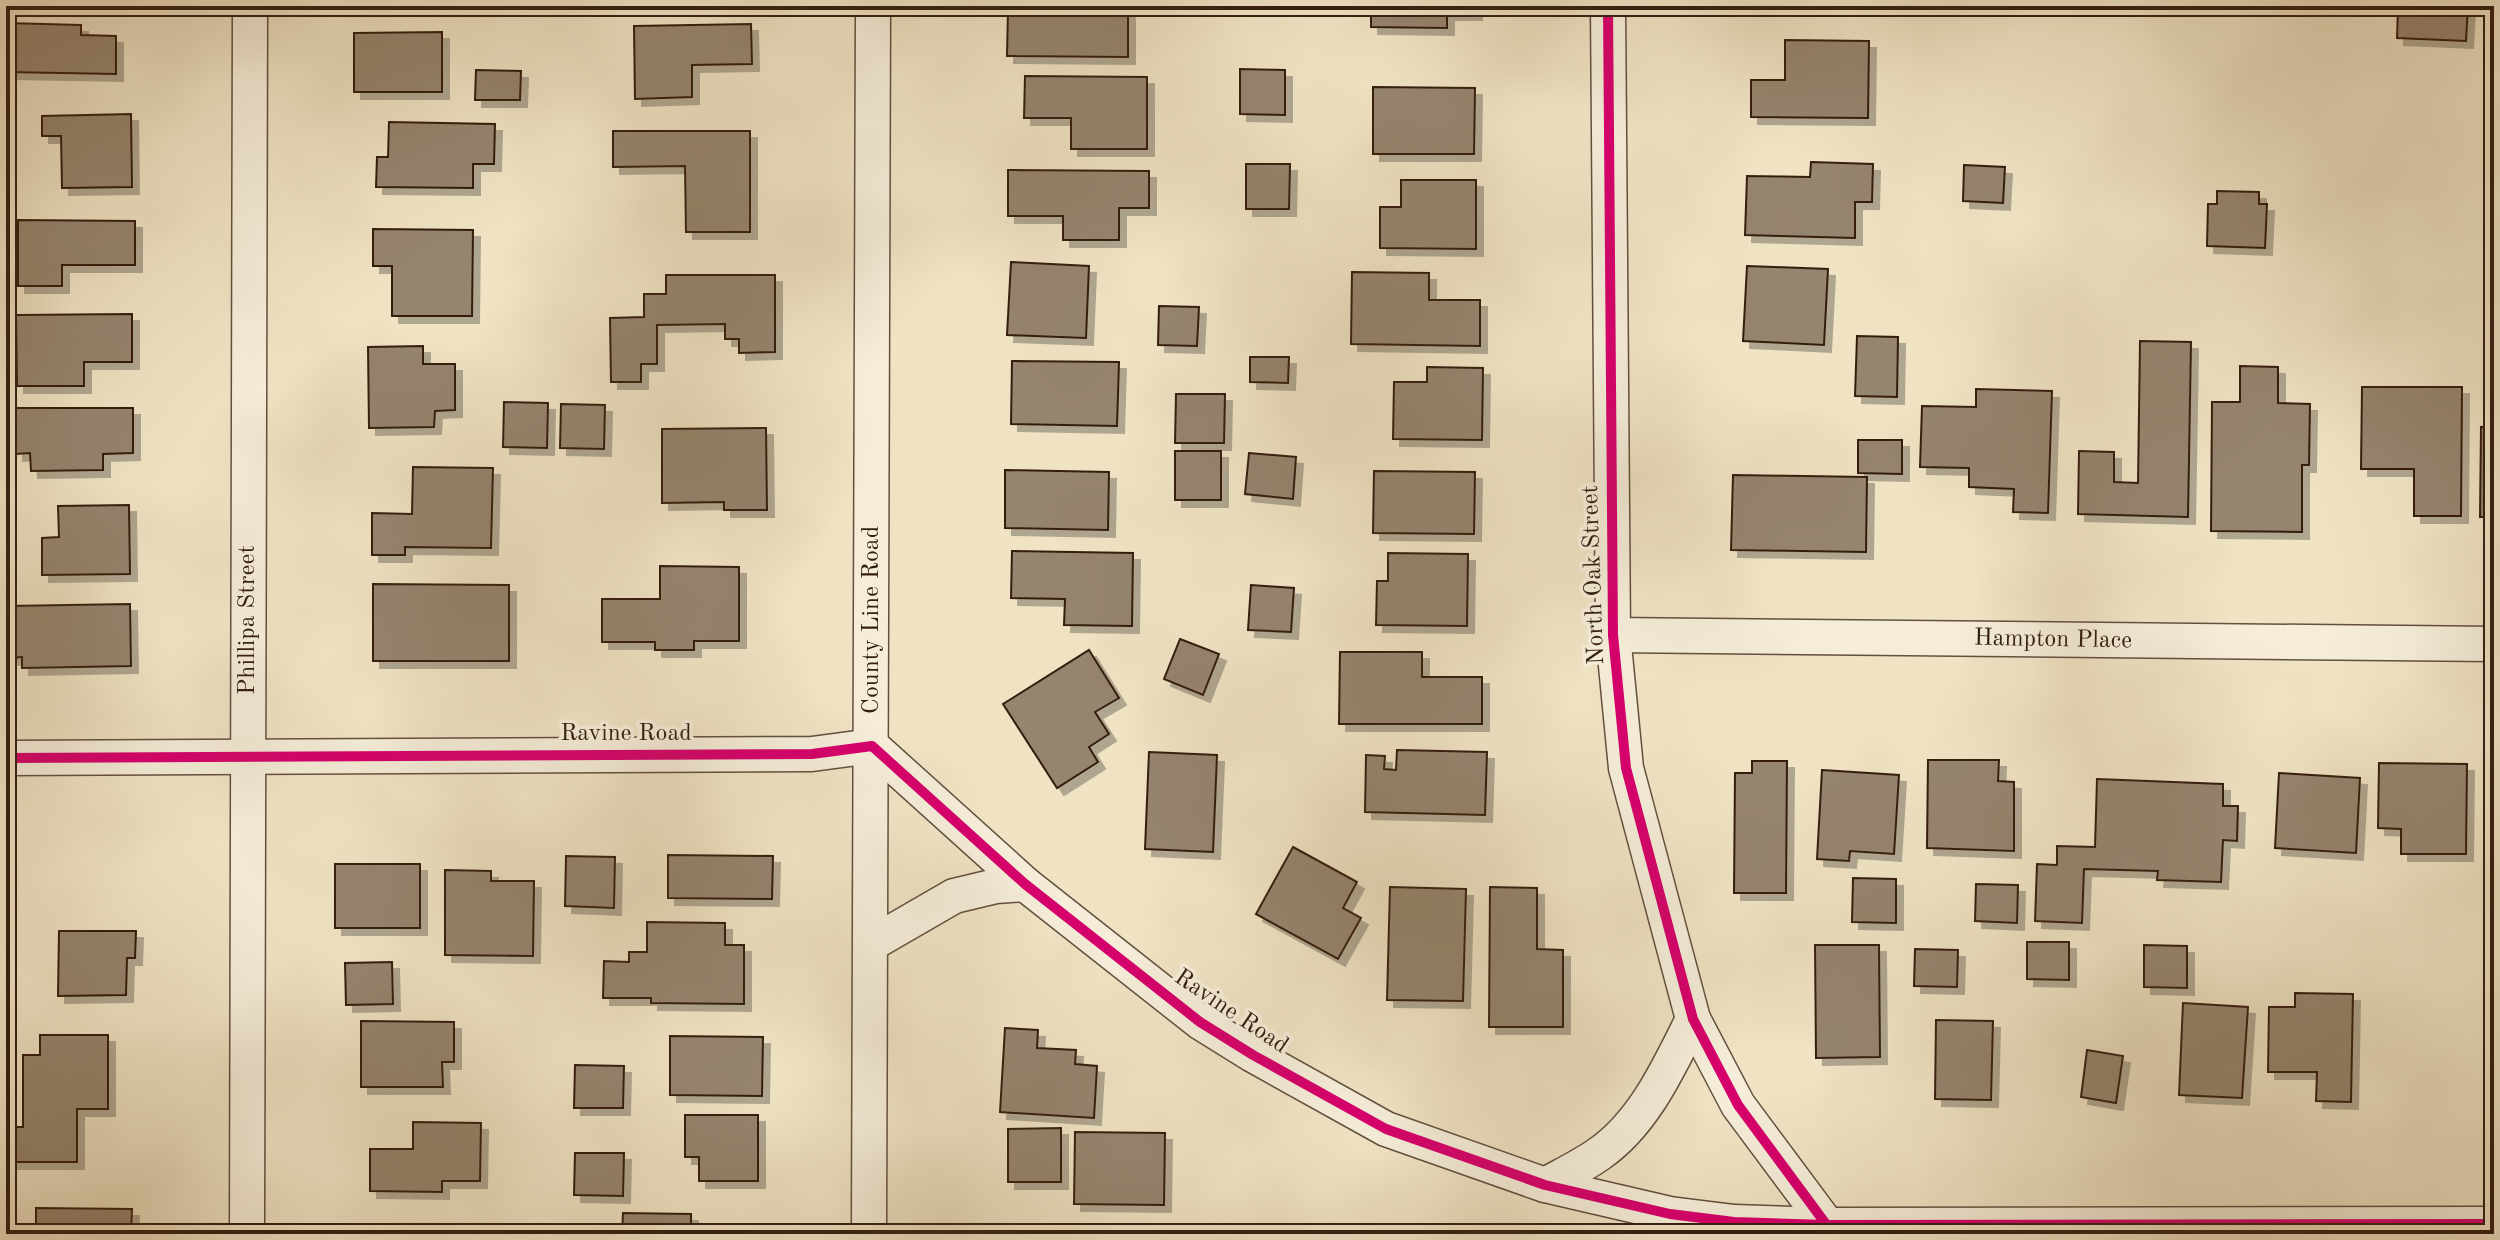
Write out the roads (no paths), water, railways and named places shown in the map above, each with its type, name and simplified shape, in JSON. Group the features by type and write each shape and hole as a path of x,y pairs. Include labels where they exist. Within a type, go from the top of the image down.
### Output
{"street":[{"name":"Phillipa Street","path":"247,1234 250,6"},
{"name":"County Line Road","path":"869,1234 873,6"},
{"name":"North Oak Street","path":"1608,6 1613,635 1626,768 1693,1019 1738,1105 1830,1230"},
{"name":"Hampton Place","path":"1613,635 2494,644"},
{"name":"Ravine Road","path":"6,758 812,754 872,746 1025,884 1200,1022 1386,1129 1545,1185 1670,1214 1830,1230 2494,1224"},
{"path":"871,944 954,896 996,886 1025,884"},
{"path":"1545,1185 1600,1153 1637,1119 1693,1019"}]}
